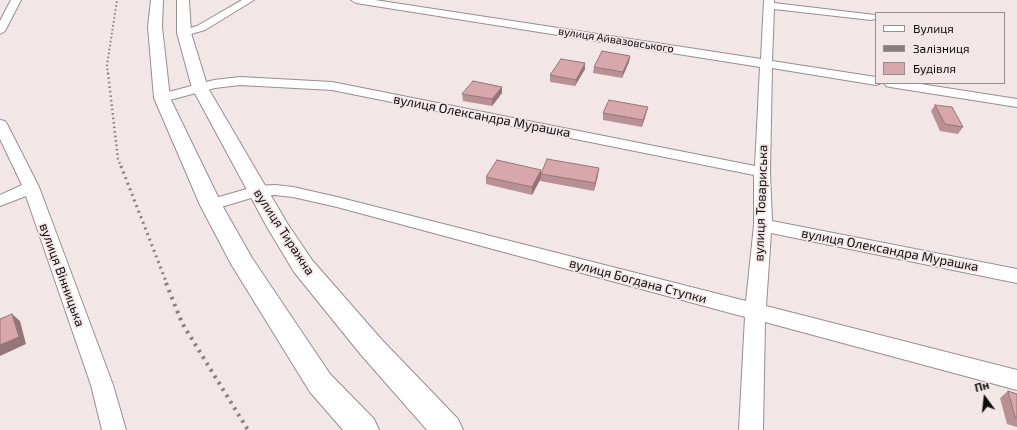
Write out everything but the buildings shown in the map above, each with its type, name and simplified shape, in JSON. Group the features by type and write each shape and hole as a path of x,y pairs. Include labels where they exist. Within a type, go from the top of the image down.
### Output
{"main road":[{"path":"157,0 155,27 162,98 211,205 243,264 320,383 363,430"},
{"name":"вулиця Тиражна","path":"183,0 184,33 200,88 257,191 303,266 372,348 447,430"}],"street":[{"path":"0,30 16,0"},
{"path":"184,33 201,28 249,0"},
{"name":"вулиця Айвазовського","path":"356,0 875,81"},
{"path":"769,2 870,17"},
{"name":"вулиця Товариська","path":"751,430 755,311 763,224 762,172 769,2"},
{"name":"вулиця Олександра Мурашка","path":"162,98 228,82 254,81 332,86 762,172"},
{"path":"896,84 1017,103"},
{"name":"вулиця Вінницька","path":"0,124 31,187 102,385 114,430"},
{"path":"0,201 31,187"},
{"name":"вулиця Богдана Ступки","path":"211,205 257,191 275,190 292,192 337,202 1017,380"},
{"name":"вулиця Олександра Мурашка","path":"763,224 1017,276"}],"railway":[{"path":"108,74 107,65 117,0"},
{"path":"108,73 118,159 121,167"},
{"path":"121,166 167,284"},
{"path":"166,283 182,323 248,430"}]}
